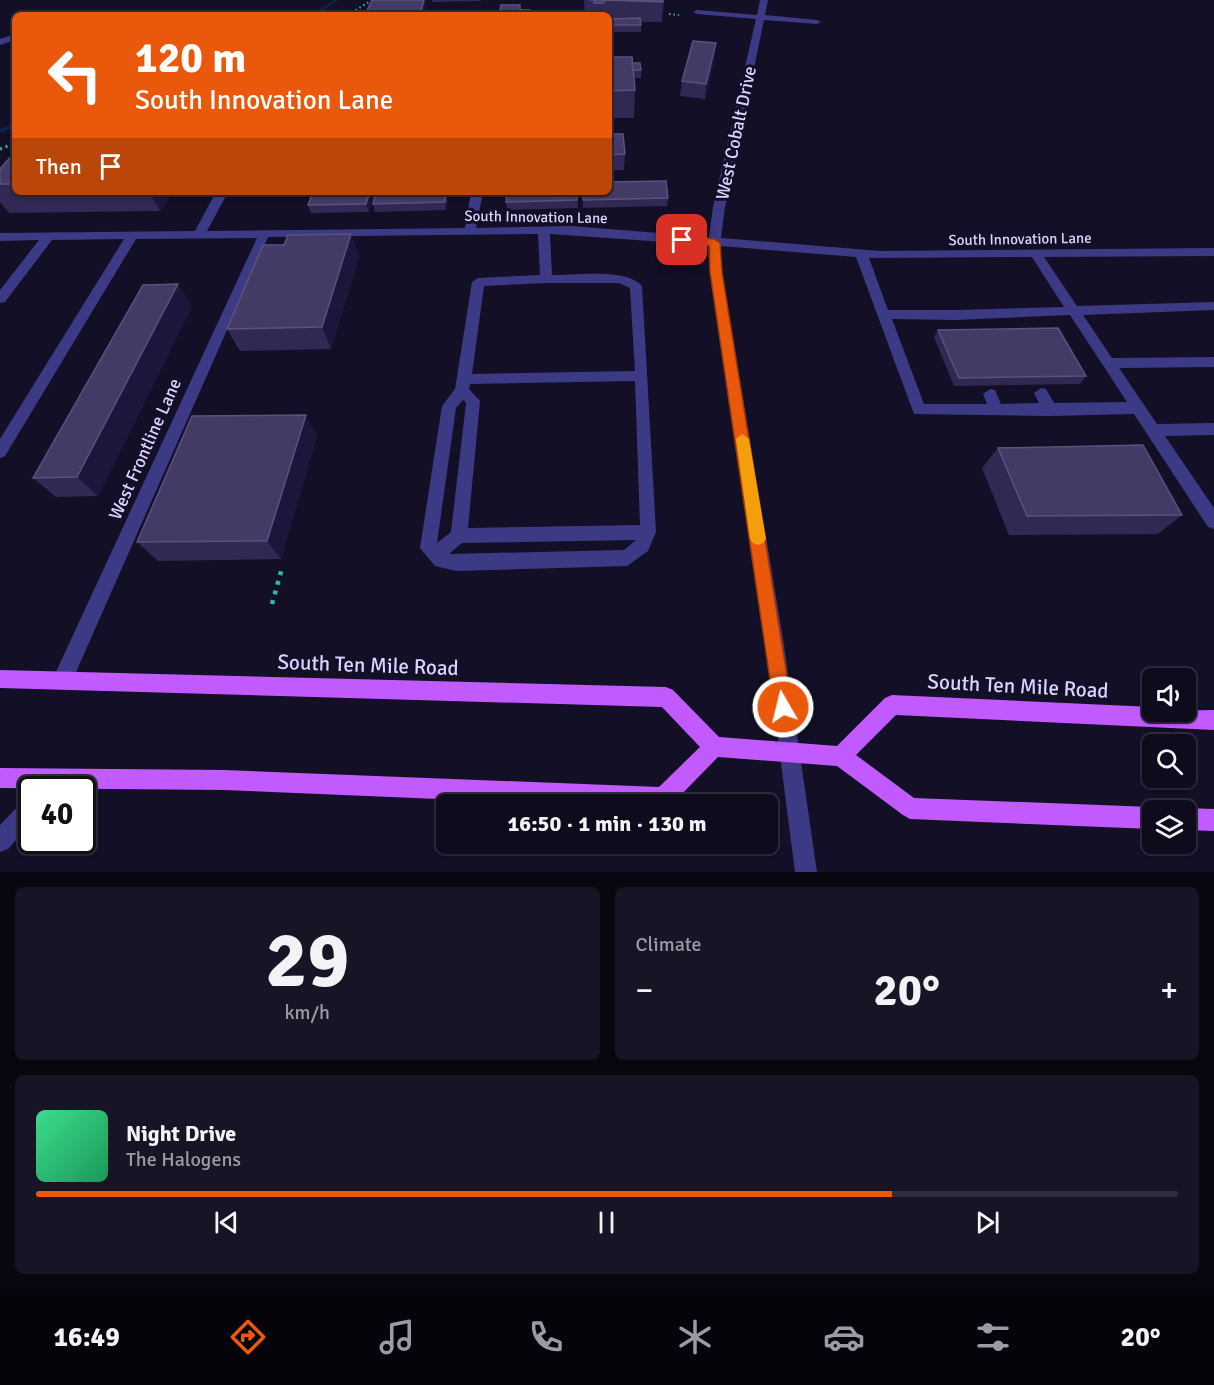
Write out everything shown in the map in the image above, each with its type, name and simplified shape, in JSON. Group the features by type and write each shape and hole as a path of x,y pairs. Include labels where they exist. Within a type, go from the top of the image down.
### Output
{"main road":[{"name":"South Ten Mile Road","path":"0,679 666,697 714,747"},
{"name":"South Ten Mile Road","path":"841,756 892,705 1214,720"},
{"path":"96,783 224,780 663,798 714,747 841,756 910,808 1142,818"},
{"path":"0,778 18,780"},
{"path":"1196,819 1214,820"}],"street":[{"name":"West Cobalt Drive","path":"764,0 719,207 714,243 716,272 774,639 806,872"},
{"path":"697,12 817,22"},
{"path":"199,235 220,195"},
{"path":"471,231 477,195"},
{"path":"544,230 546,279"},
{"name":"South Innovation Lane","path":"0,237 572,230 861,254 1214,252"},
{"name":"West Frontline Lane","path":"62,681 264,234"},
{"path":"0,453 132,236"},
{"path":"0,299 48,237"},
{"path":"861,254 919,410 1140,408"},
{"path":"1036,254 1111,363 1214,522"},
{"path":"546,279 627,280 636,286 642,376 648,532 642,546 627,558 456,563 441,561 428,548 449,406 462,385 477,282 546,279"},
{"path":"884,314 958,320 999,313 1214,306"},
{"path":"999,313 1007,329"},
{"path":"1111,363 1214,362"},
{"path":"462,385 642,376"},
{"path":"459,536 473,402 462,385"},
{"path":"1041,393 1050,410"},
{"path":"990,394 997,410"},
{"path":"1154,430 1214,429"},
{"path":"442,452 468,452"},
{"path":"435,555 459,536 648,532"},
{"path":"0,841 18,821"}],"path":[{"path":"353,12 372,0"},
{"path":"272,604 282,568"}],"building":[{"path":"372,0 424,0 421,12 366,12"},
{"path":"594,0 604,0 604,3 594,3"},
{"path":"604,0 663,0 663,2"},
{"path":"501,5 520,5 520,10 530,10 530,12 500,12"},
{"path":"640,18 641,25 612,25 612,19"},
{"path":"693,41 716,43 706,84 682,81"},
{"path":"612,57 632,57 635,90 612,91"},
{"path":"632,63 640,63 641,70 633,70"},
{"path":"612,134 623,134 625,154 612,155"},
{"path":"12,155 12,184 0,184 0,169"},
{"path":"666,181 668,198 583,200 583,195 612,195 612,182"},
{"path":"312,195 369,195 366,204 308,205"},
{"path":"375,195 446,195 445,202 373,204"},
{"path":"507,195 577,195 577,200 506,202"},
{"path":"351,234 322,327 227,329 263,245 284,245 288,235"},
{"path":"178,284 77,477 33,478 143,285"},
{"path":"1058,328 1086,376 959,378 938,330"},
{"path":"306,415 267,541 137,542 192,416"},
{"path":"1143,445 1182,515 1027,516 998,448"}],"waterway":[{"path":"318,12 337,0"},
{"path":"0,131 12,126"}],"slow traffic":[{"path":"742,439 758,539"}],"route":[{"path":"682,240 714,243 716,272 783,707"}]}
